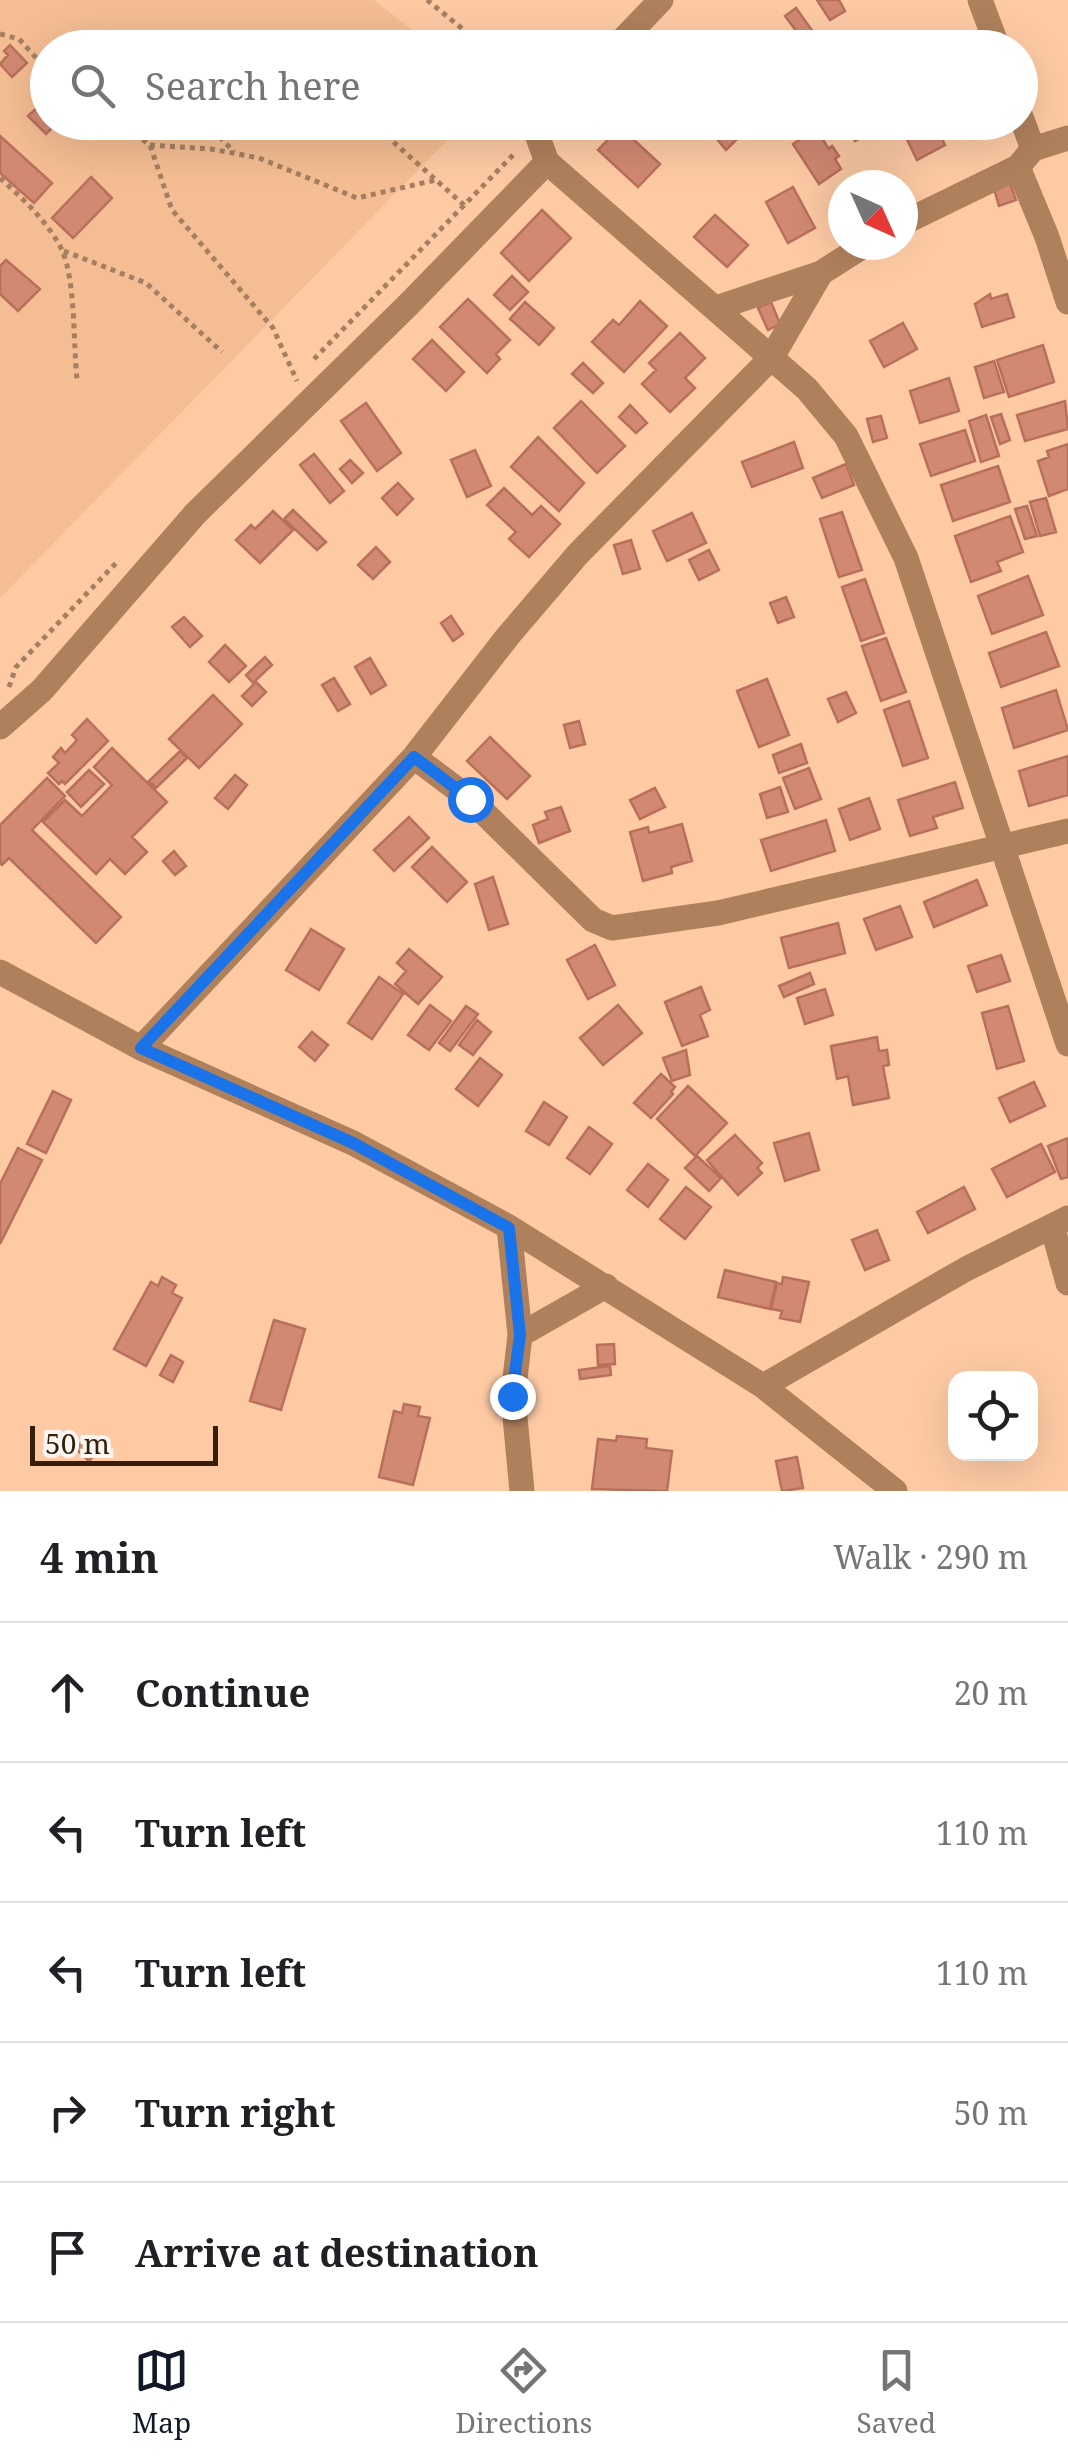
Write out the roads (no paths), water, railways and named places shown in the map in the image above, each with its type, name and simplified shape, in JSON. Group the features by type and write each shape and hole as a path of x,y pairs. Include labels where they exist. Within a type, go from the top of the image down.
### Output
{"street":[{"path":"633,30 662,0"},
{"path":"980,0 991,30"},
{"path":"918,215 1068,138"},
{"path":"543,140 548,162 807,389 846,436 906,558 1068,1044"},
{"path":"1023,140 1068,302"},
{"path":"0,728 42,690 303,388 487,224 548,162"},
{"path":"716,308 821,272 840,260"},
{"path":"141,1048 414,757 578,554 772,357 821,272"},
{"path":"414,757 470,799 593,920 612,928 718,912 1068,832"},
{"path":"0,972 141,1048 353,1143 509,1228 764,1386 894,1491"},
{"path":"764,1386 966,1269 1060,1222 1068,1284"},
{"path":"509,1228 520,1335 512,1396 522,1491"},
{"path":"520,1335 606,1286"}]}
